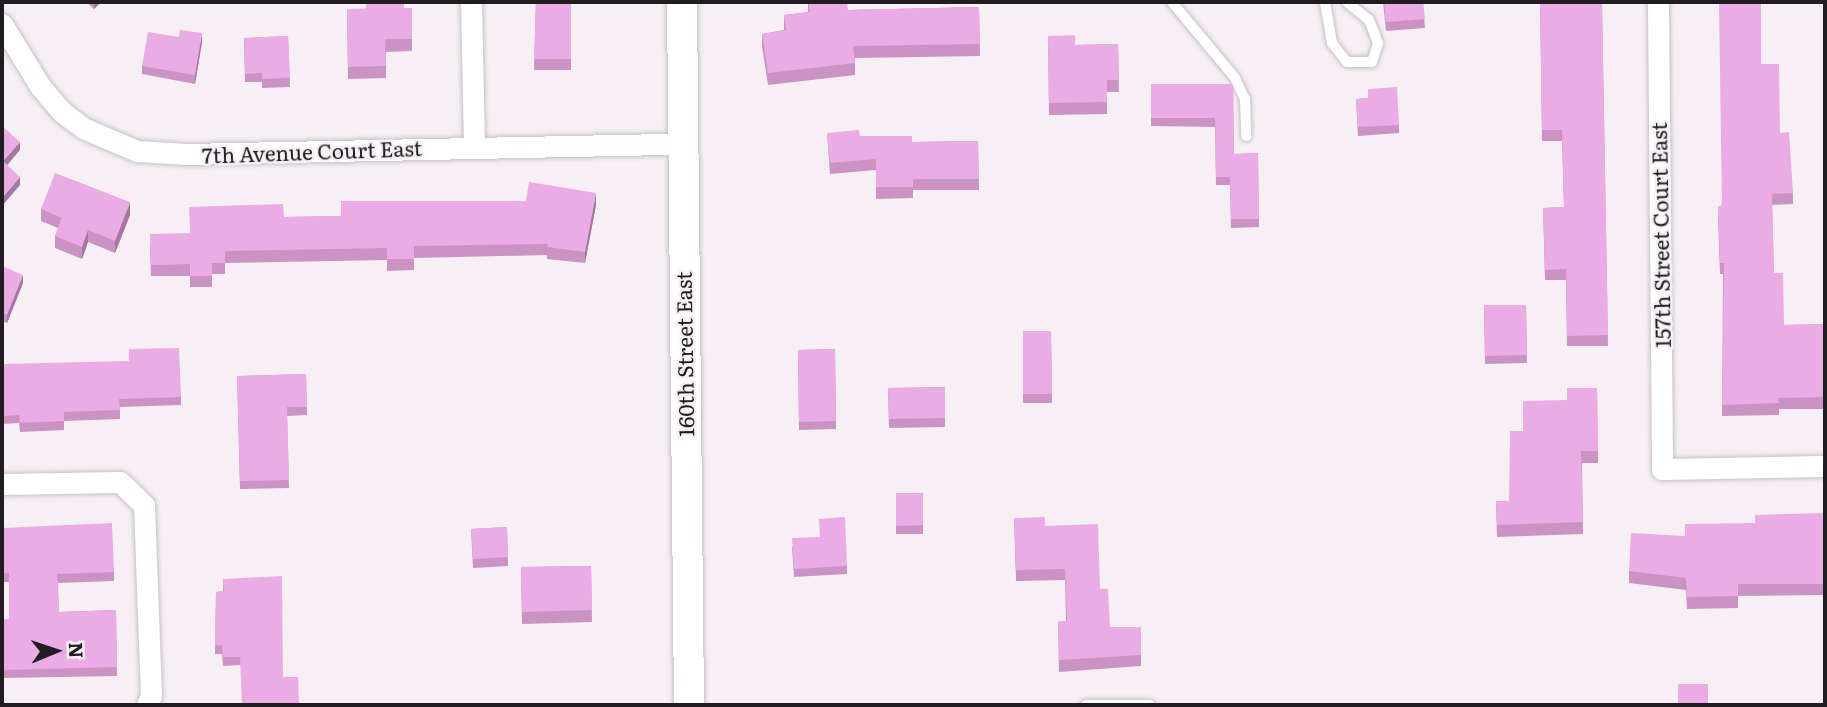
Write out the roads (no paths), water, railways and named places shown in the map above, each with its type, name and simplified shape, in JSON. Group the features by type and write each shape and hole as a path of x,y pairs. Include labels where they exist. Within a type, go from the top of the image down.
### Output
{"street":[{"path":"471,2 474,146"},
{"name":"160th Street East","path":"681,2 680,144 689,705"},
{"name":"157th Street Court East","path":"1658,2 1662,469 1825,466"},
{"name":"7th Avenue Court East","path":"2,24 40,86 62,112 83,128 137,151 187,154 474,146 680,144"},
{"path":"2,484 120,482 134,491 144,505 151,696 147,705"}],"lane":[{"path":"1172,2 1235,78 1245,99 1246,136"},
{"path":"1325,2 1332,43 1347,62 1372,62 1378,43 1369,20 1347,2"},
{"path":"1086,705 1150,705"}]}
